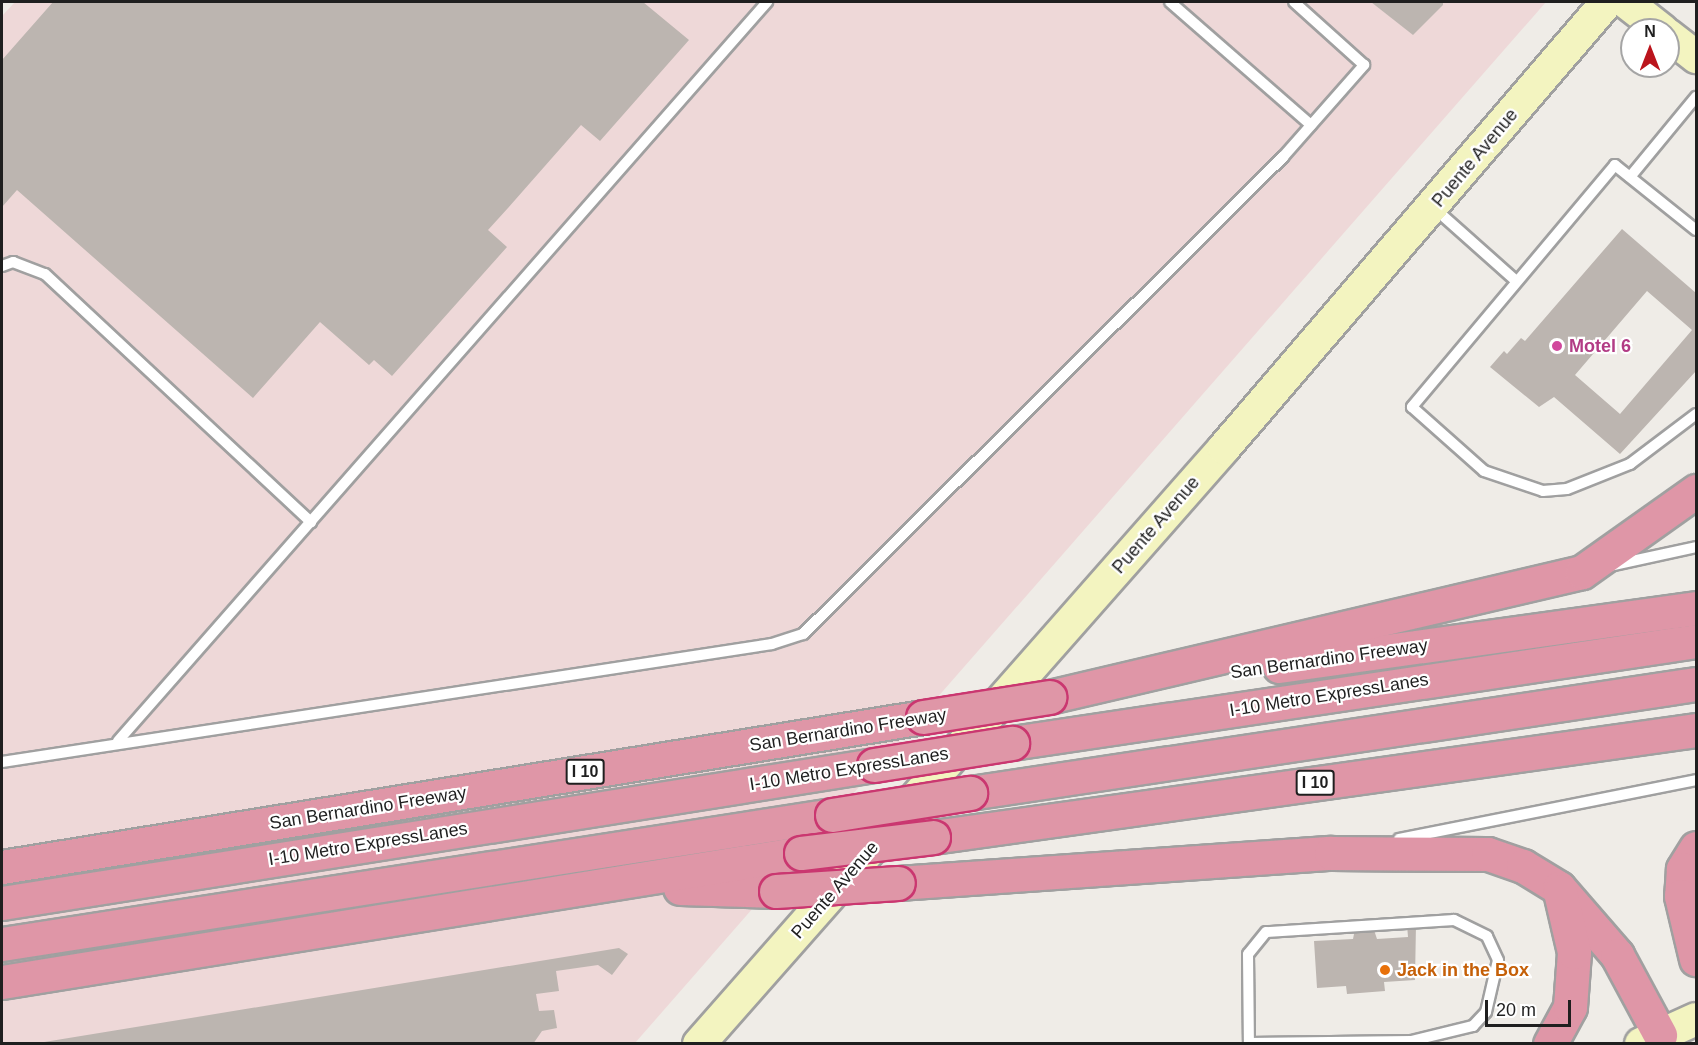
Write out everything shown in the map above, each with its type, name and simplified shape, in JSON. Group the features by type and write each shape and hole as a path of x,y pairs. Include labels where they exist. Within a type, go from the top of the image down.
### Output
{"highway":[{"path":"1049,697 1582,572 1696,491"},
{"name":"San Bernardino Freeway","path":"2,867 1049,697 1696,608"},
{"name":"I-10 Metro ExpressLanes","path":"2,903 1012,743 1696,641"},
{"path":"2,944 970,793 1696,684"},
{"name":"I 10","path":"2,982 612,886 801,852 933,837 1696,730"},
{"path":"1696,848 1683,869 1681,896 1696,959"},
{"path":"612,886 776,891 1330,852 1488,854 1523,866 1559,888 1617,954 1650,1039"},
{"path":"1551,1044 1570,1007 1574,952 1559,888"}],"main road":[{"name":"Puente Avenue","path":"699,1044 1433,207 1607,2"},
{"path":"1626,2 1647,18"},
{"path":"1680,44 1696,57"},
{"path":"1650,1039 1696,1019"}],"lane":[{"path":"118,741 767,2"},
{"path":"1170,2 1311,125"},
{"path":"2,762 118,741 771,644 803,634 1311,125 1364,65 1294,2"},
{"path":"1630,177 1696,97"},
{"path":"1696,230 1615,165 1412,407 1484,471 1543,491 1567,489 1630,464 1696,414"},
{"path":"1433,207 1516,281"},
{"path":"2,266 13,262 45,274 311,522"},
{"path":"1582,572 1696,548"},
{"path":"1330,852 1696,780"},
{"path":"1454,920 1487,936 1498,960 1486,1012 1473,1026 1411,1042 1249,1043 1248,954 1266,932 1454,920"}],"shaded area":[{"path":"15,2 1546,2 635,1043 2,1044 2,16"}],"building":[{"path":"53,2 643,2 689,40 600,141 581,125 488,230 507,247 392,376 374,360 369,365 320,322 253,398 17,190 2,207 2,60"},
{"path":"1371,2 1443,2 1443,5 1413,35"},
{"name":"Motel 6","path":"1622,229 1696,293 1696,371 1620,454 1554,397 1539,407 1490,367 1504,351 1507,354 1521,338 1525,341","holes":["1647,291 1692,330 1620,414 1575,375"]},
{"path":"1416,924 1415,980 1384,982 1385,991 1347,994 1346,986 1317,988 1314,941 1353,939 1355,929 1373,927 1377,939 1408,937 1407,925"},
{"path":"619,948 628,954 612,975 598,965 556,971 559,991 536,994 539,1011 554,1010 557,1028 542,1031 533,1044 32,1044"}],"place":[{"name":"Motel 6","path":"1557,346"},
{"name":"Jack in the Box","path":"1385,970"}]}
